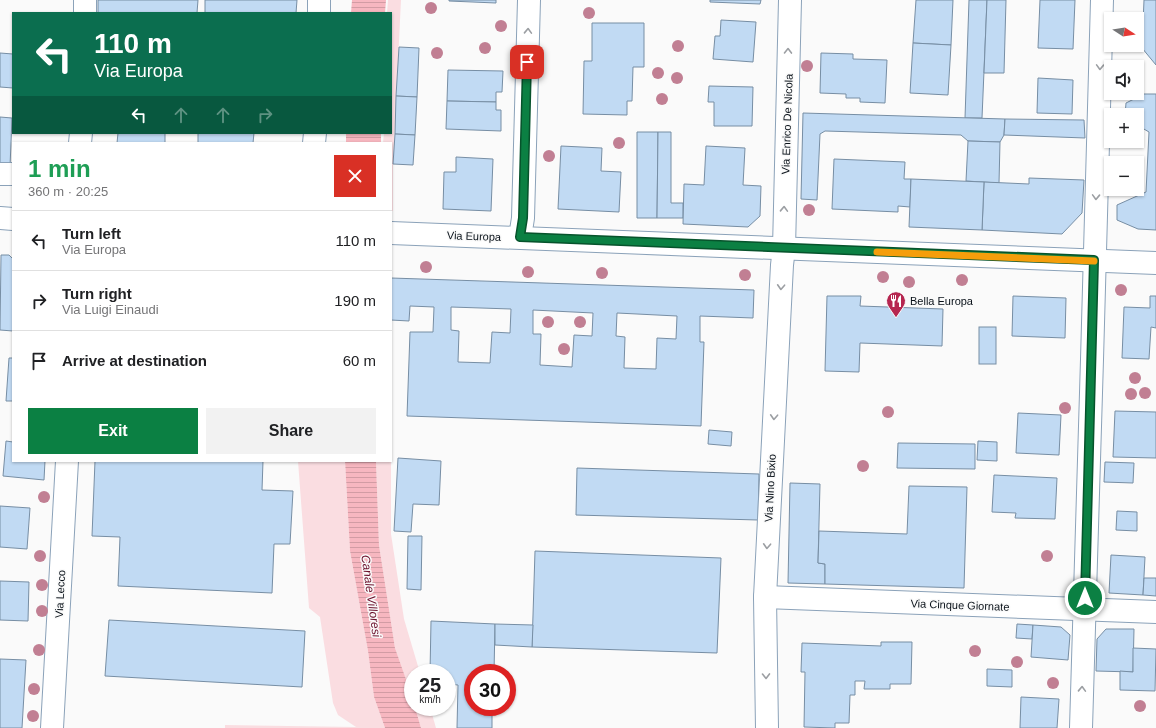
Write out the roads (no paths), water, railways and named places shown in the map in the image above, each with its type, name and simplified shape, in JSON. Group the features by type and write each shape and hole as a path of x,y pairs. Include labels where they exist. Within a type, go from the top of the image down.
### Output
{"street":[{"path":"85,0 85,12"},
{"path":"319,0 319,12"},
{"path":"520,237 523,218 529,0"},
{"name":"Via Enrico De Nicola","path":"784,248 790,0"},
{"path":"1081,728 1102,0"},
{"path":"0,174 12,174"},
{"path":"0,218 12,219"},
{"name":"Via Europa","path":"392,233 1156,263"},
{"name":"Via Nino Bixio","path":"767,728 765,597 784,248"},
{"name":"Via Lecco","path":"52,728 67,462"},
{"name":"Via Cinque Giornate","path":"765,597 1156,612"}],"water":[{"path":"352,0 386,0 385,12 351,12"},
{"path":"346,134 381,134 381,142 346,142"},
{"name":"Canale Villoresi","path":"345,462 376,462 379,545 395,648 404,674 404,716 418,716 421,728 385,728 374,697 368,651 350,551"}],"place":[{"name":"Bella Europa","path":"896,318"}]}
